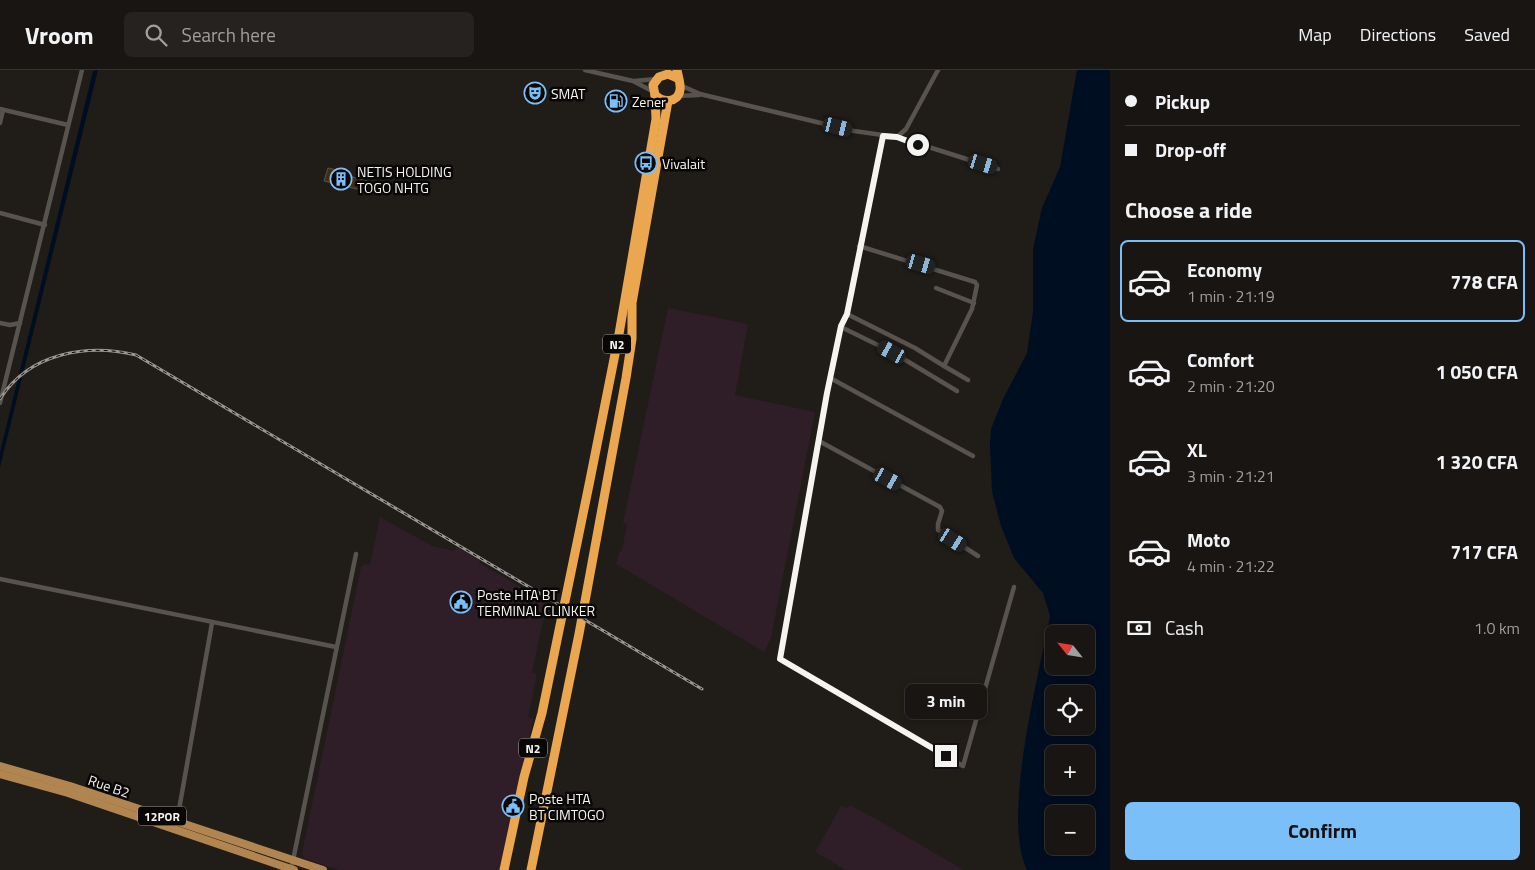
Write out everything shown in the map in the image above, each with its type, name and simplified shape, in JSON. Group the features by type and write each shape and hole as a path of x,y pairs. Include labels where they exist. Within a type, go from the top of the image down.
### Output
{"highway":[{"path":"662,74 678,78 677,96 668,101 660,100 654,94 653,85 662,74"},
{"name":"N2","path":"504,870 524,777 542,713 619,334 656,119 654,94"},
{"name":"N2","path":"531,870 626,378 632,339 632,303 668,101"}],"main road":[{"name":"Rue B2","path":"0,766 70,786 324,870"},
{"name":"Rue B2","path":"0,774 68,793 292,870"}],"street":[{"path":"0,403 82,70"},
{"path":"585,70 633,81 654,94"},
{"path":"897,137 906,129 938,70"},
{"path":"633,81 662,74"},
{"path":"678,78 700,94"},
{"path":"677,96 700,94 883,136 897,137 998,169"},
{"path":"0,123 2,110 68,126"},
{"path":"883,136 859,246 847,314 841,326 780,659 963,766 1014,587"},
{"path":"0,213 45,224"},
{"path":"859,246 970,279 977,285 974,303 944,366"},
{"path":"936,288 974,303"},
{"path":"847,314 915,348 968,380"},
{"path":"0,323 10,326 20,322"},
{"path":"841,326 892,352 957,391"},
{"path":"832,379 973,456"},
{"path":"819,441 940,507 942,511 938,530 978,556"},
{"path":"292,870 356,554"},
{"path":"0,580 212,624 266,632 336,647"},
{"path":"177,821 212,624"}],"shaded area":[{"path":"668,308 748,324 735,395 815,412 771,638 764,652 616,564 619,553 622,550 627,524 623,523"},
{"path":"380,517 432,546 454,551 457,547 480,560 479,563 547,602 532,673 537,674 528,717 533,719 502,870 339,870 304,858 302,853 361,567 365,564 370,565"},
{"path":"850,805 964,870 846,870 815,852 841,806 847,808"}],"water":[{"path":"98,70 0,467 0,452 93,71"},
{"path":"1077,70 1110,70 1110,870 1027,870 1020,846 1018,816 1020,782 1031,709 1045,640 1045,675 1095,675 1095,625 1048,625 1050,616 1043,593 1014,558 1001,526 992,491 991,429 1003,399 1027,353 1033,312 1033,249 1042,208 1060,167"}],"building":[{"name":"NETIS HOLDING TOGO NHTG","path":"328,168 349,173 349,176 371,182 369,192 324,181"}],"railway":[{"path":"0,399 12,383 27,371 60,355 98,350 136,355 702,689"}],"place":[{"name":"SMAT","path":"535,93"},
{"name":"Zener","path":"616,101"},
{"name":"Vivalait","path":"646,163"},
{"name":"NETIS HOLDING TOGO NHTG","path":"341,179"},
{"name":"Poste HTA BT TERMINAL CLINKER","path":"461,602"},
{"name":"Poste HTA BT CIMTOGO","path":"513,806"}],"route":[{"path":"918,145 897,137 883,136 859,246 847,314 841,326 832,379 827,393 780,659 946,756"}]}
